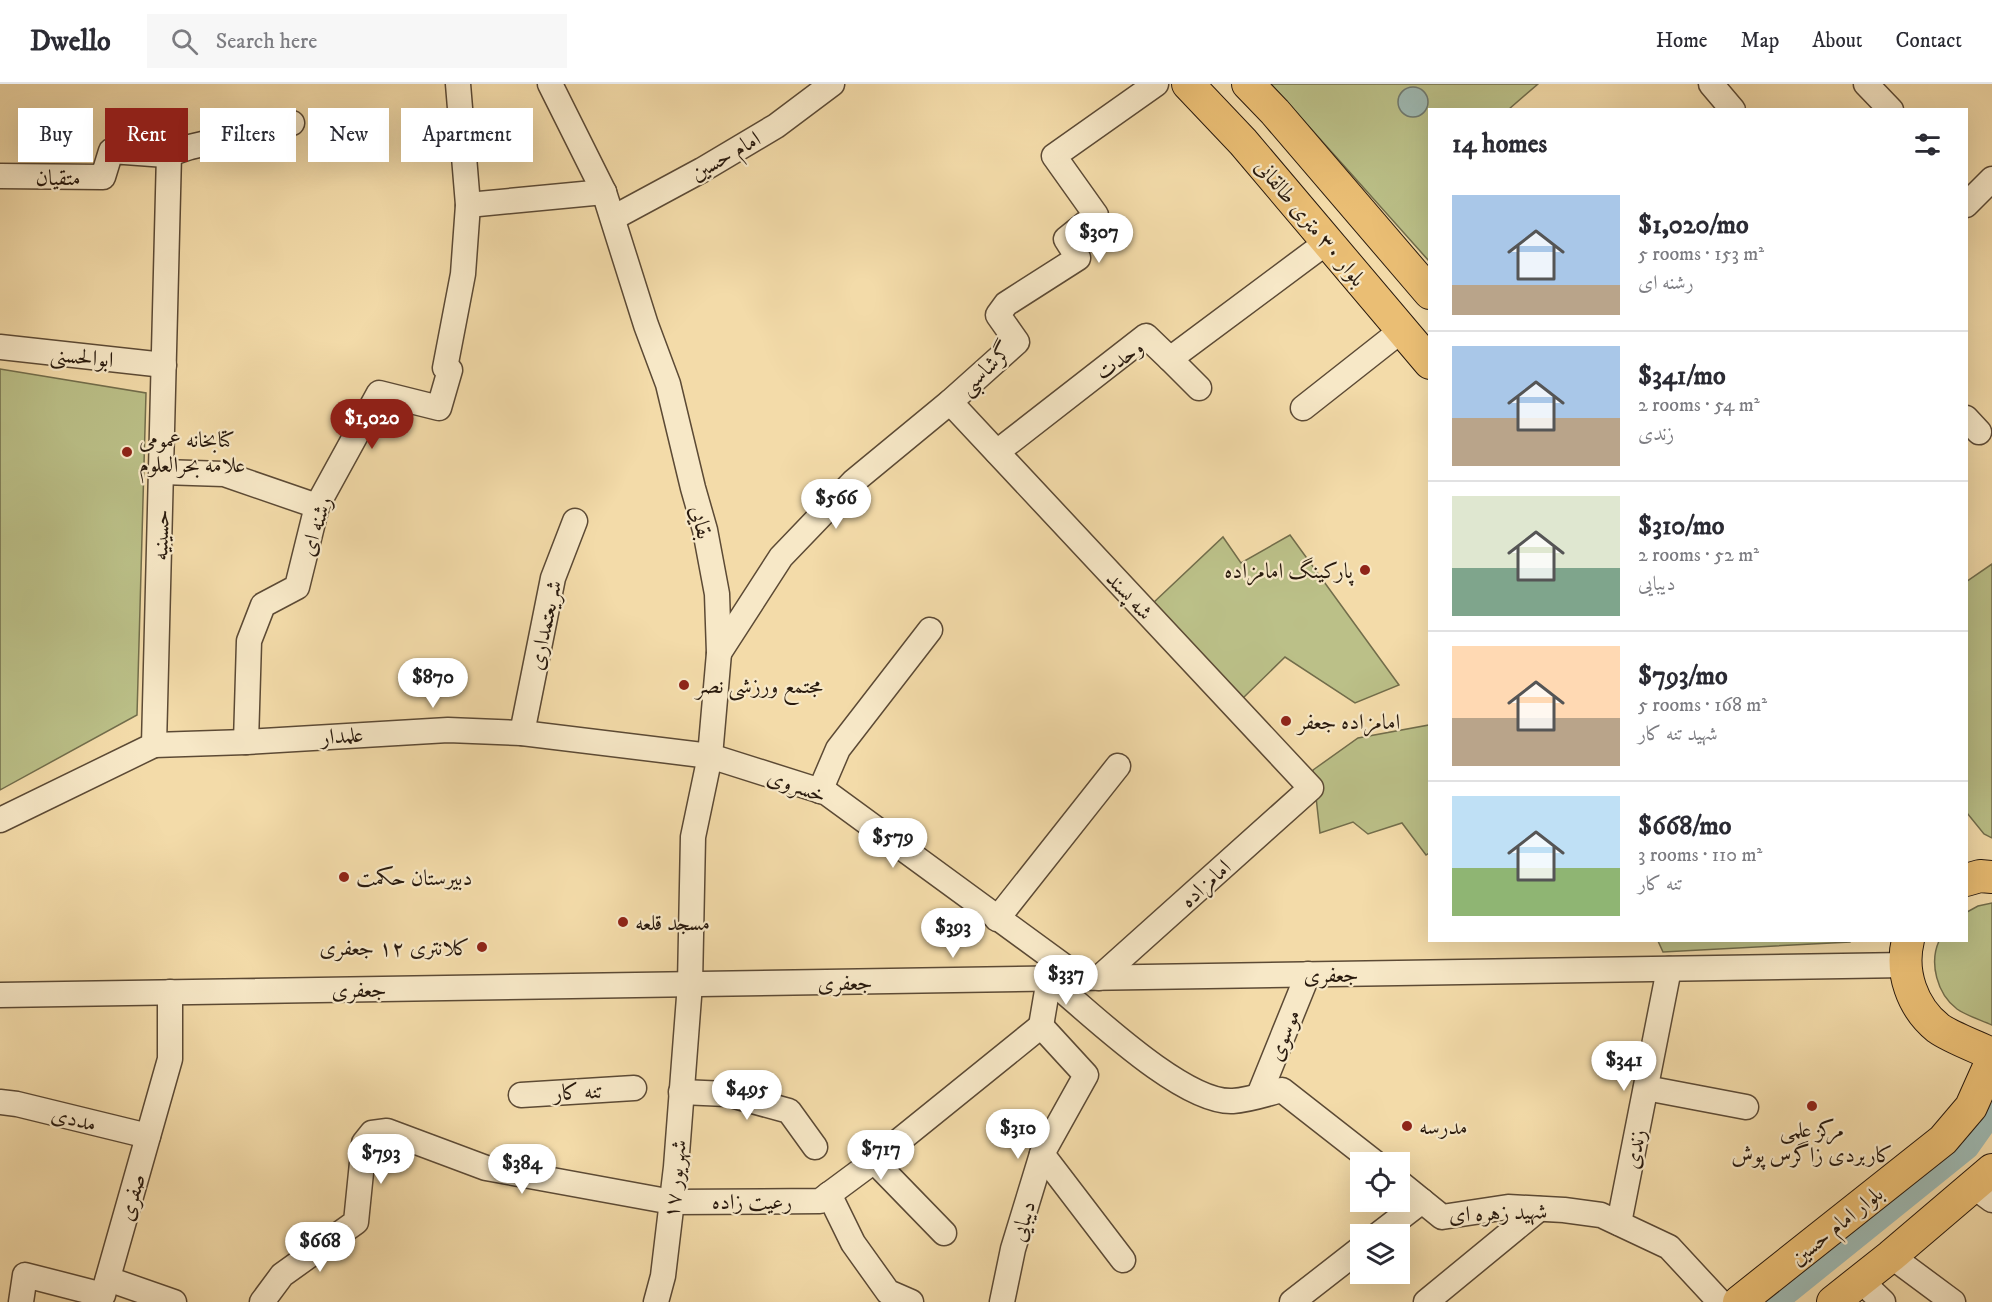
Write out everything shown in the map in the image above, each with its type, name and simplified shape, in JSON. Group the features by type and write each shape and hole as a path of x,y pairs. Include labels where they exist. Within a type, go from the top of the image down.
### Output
{"main road":[{"name":"بلوار ۳۰ متری طالقانی","path":"1188,84 1243,142 1428,361"},
{"name":"بلوار ۳۰ متری طالقانی","path":"1248,84 1275,112 1428,291"},
{"path":"1968,879 1980,876 1992,877"},
{"path":"1904,950 1907,981 1918,1007 1938,1028 1992,1054"},
{"name":"بلوار امام حسین","path":"1739,1302 1943,1140 1971,1107 1992,1060"},
{"path":"1833,1302 1986,1185"}],"street":[{"path":"458,84 468,205 604,192"},
{"name":"بقایی","path":"550,84 604,192 646,325 668,384 705,530 717,594 718,653 710,756 693,837 690,984"},
{"name":"امام حسین","path":"613,218 702,170 776,126 832,84"},
{"name":"گرشاسبی","path":"718,653 781,557 853,482 950,402 1017,342 998,315 1006,304 1078,258 1066,239 1096,215 1054,156 1156,84"},
{"path":"1710,84 1731,108"},
{"path":"1866,84 1889,108"},
{"name":"متقیان","path":"0,176 103,177 108,162"},
{"name":"حسینیه","path":"154,745 169,162"},
{"name":"رشنه ای","path":"246,742 249,641 263,605 297,587 317,506 379,393 439,408 450,370 445,368 463,274 468,205"},
{"name":"وحدت","path":"997,452 1146,336 1170,359 1327,242"},
{"path":"1303,408 1402,330"},
{"name":"ابوالحسنی","path":"0,347 164,365"},
{"path":"1170,359 1199,388"},
{"name":"شه پسند","path":"950,402 1311,788"},
{"path":"162,472 224,474 317,506"},
{"name":"شریعتمداری","path":"522,733 553,578 575,520"},
{"path":"820,791 838,749 930,630"},
{"name":"علمدار","path":"154,745 448,730 522,733 637,745 710,756"},
{"path":"0,820 154,745"},
{"name":"خسروی","path":"710,756 826,793 997,919 1089,978"},
{"path":"997,919 1118,766"},
{"name":"امامزاده","path":"1089,978 1311,788"},
{"name":"جعفری","path":"0,995 1669,969 1904,950"},
{"name":"زندی","path":"1619,1223 1669,969"},
{"name":"موسوی","path":"1259,1095 1308,974"},
{"path":"1049,979 1157,1070 1207,1097 1232,1101 1282,1090 1361,1152"},
{"path":"1041,1026 1049,979"},
{"name":"۱۷ شهریور","path":"656,1302 663,1276 672,1202 690,984"},
{"name":"صفری","path":"108,1279 170,1059 170,992"},
{"name":"دیبایی","path":"1002,1302 1013,1249 1042,1154 1086,1075 1041,1026"},
{"name":"رعیت زاده","path":"262,1302 282,1275 356,1222 364,1143 372,1133 387,1131 486,1168 672,1202 820,1201 874,1161 1041,1026"},
{"name":"تنه کار","path":"521,1095 634,1088"},
{"path":"1646,1088 1746,1107"},
{"path":"681,1092 727,1094 789,1111 815,1147"},
{"name":"مددی","path":"0,1102 17,1104 148,1136"},
{"path":"1042,1154 1123,1260"},
{"path":"874,1161 944,1233"},
{"name":"شهید زهره ای","path":"1410,1191 1442,1217 1508,1207 1601,1215 1669,1247 1720,1302"},
{"path":"829,1194 853,1243 888,1292 911,1302"},
{"path":"1392,1224 1422,1201"},
{"path":"1426,1302 1539,1209"},
{"path":"1891,1256 1953,1302"},
{"path":"1292,1302 1350,1257"},
{"path":"21,1302 25,1275 103,1295 108,1279 174,1302"},
{"path":"1860,1280 1883,1302"}],"green space":[{"path":"1271,84 1538,84 1510,108 1428,108 1428,260"},
{"path":"0,369 146,393 137,715 0,790"},
{"path":"1290,535 1399,685 1355,703 1285,657 1242,699 1152,604 1223,537 1241,563"},
{"path":"1992,564 1992,838 1984,834 1968,814 1968,581"},
{"path":"1428,725 1428,854 1426,855 1402,823 1368,834 1353,822 1320,833 1313,770 1358,738"},
{"path":"1992,903 1992,1025 1965,1014 1950,1003 1940,987 1935,968 1939,942 1968,942 1968,911 1978,906"},
{"path":"1658,942 1850,942 1663,952"}],"water":[{"path":"1413,87 1424,91 1428,102 1424,113 1413,117 1402,113 1398,102 1402,91"}],"waterway":[{"path":"1777,1302 1968,1148 1992,1114"}],"place":[{"name":"کتابخانه عمومی علامه بحرالعلوم","path":"127,452"},
{"name":"پارکینگ امامزاده","path":"1365,570"},
{"name":"مجتمع ورزشی نصر","path":"684,685"},
{"name":"امامزاده جعفر","path":"1286,721"},
{"name":"دبیرستان حکمت","path":"344,877"},
{"name":"مسجد قلعه","path":"623,922"},
{"name":"کلانتری ۱۲ جعفری","path":"482,947"},
{"name":"مرکز علمی کاربردی زاگرس پوش","path":"1812,1106"},
{"name":"مدرسه","path":"1407,1126"}]}
